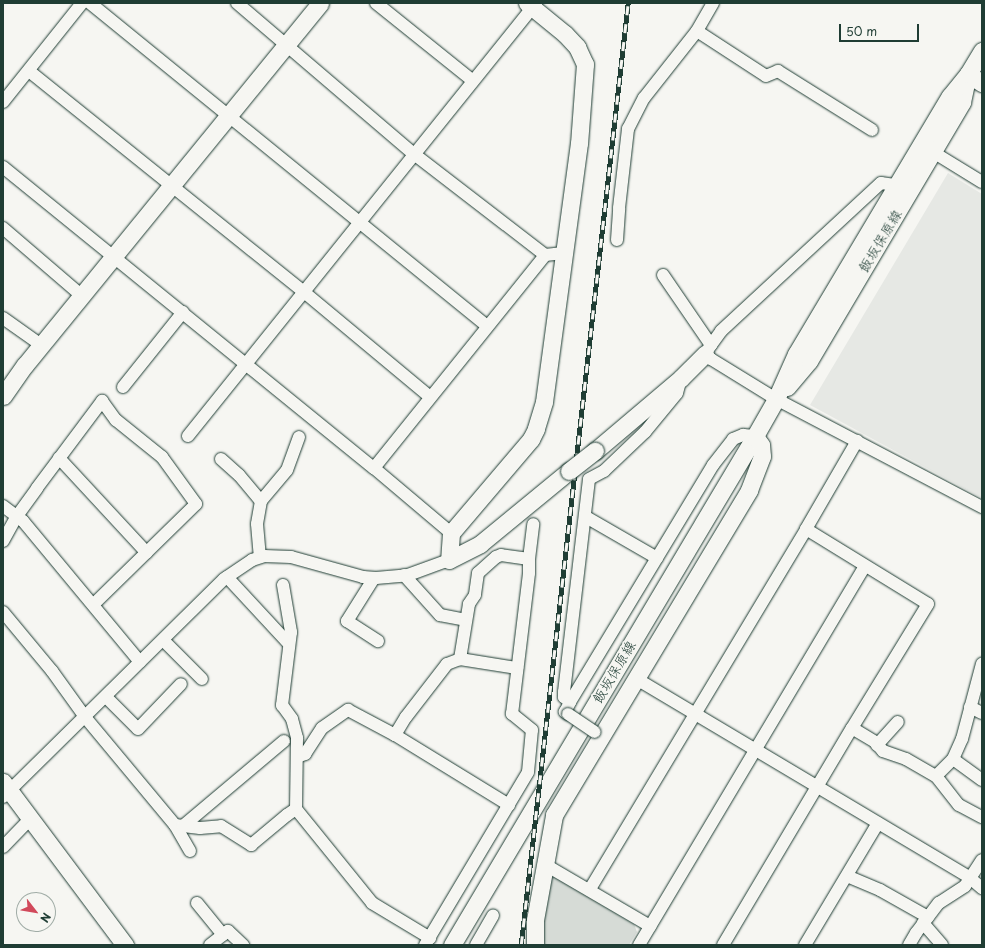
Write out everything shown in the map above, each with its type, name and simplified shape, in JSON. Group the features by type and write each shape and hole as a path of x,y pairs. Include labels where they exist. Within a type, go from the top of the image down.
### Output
{"street":[{"path":"3,102 82,3"},
{"path":"90,3 487,326"},
{"path":"237,3 414,154 546,255 564,253"},
{"path":"3,396 40,345 320,3"},
{"path":"376,3 473,81"},
{"path":"617,240 628,128 644,98 697,31 713,3"},
{"path":"188,436 473,81 532,5 577,47 585,64 579,143 544,402 536,429 524,449 451,533 449,560"},
{"path":"697,31 766,76 778,72 872,130"},
{"name":"飯坂保原線","path":"776,399 809,361 933,152 975,79 982,51"},
{"path":"29,71 170,186 304,292 430,397"},
{"name":"飯坂保原線","path":"452,945 756,436 776,399 796,354 950,96 975,79"},
{"path":"933,152 982,182"},
{"path":"3,167 114,255 451,533"},
{"path":"125,945 31,818 5,790 106,697 227,577 252,560 260,557 291,557 363,577 374,578 404,575 449,560 480,544 568,471 595,451 681,378 708,350 721,331 881,183 896,186"},
{"path":"3,228 81,295"},
{"path":"374,468 487,326 546,255"},
{"path":"663,275 708,350 745,381 776,399 982,506"},
{"path":"123,387 183,312"},
{"path":"3,318 40,345"},
{"path":"570,702 564,697 564,692 586,517 589,479 604,471 645,432 677,393 681,378"},
{"path":"3,542 17,516 102,402 116,420 162,456 196,504 93,605"},
{"path":"535,945 535,920 554,815 598,734 635,678 756,476 763,450 756,436 738,436 727,445 713,465 570,702 565,712 598,734"},
{"path":"260,557 257,524 261,501 287,470 299,437"},
{"path":"590,889 806,529 857,441"},
{"path":"59,458 147,553"},
{"path":"220,459 239,475 261,501"},
{"path":"3,506 17,516 140,662"},
{"path":"586,517 657,558"},
{"path":"283,585 291,621 282,705 292,719 297,738 296,809 372,903 427,941 528,772 532,730 512,714 529,573 533,524"},
{"path":"723,945 852,728 928,604 806,529"},
{"path":"460,659 469,604 475,595 478,573 496,557 501,555 529,559"},
{"path":"639,945 865,566"},
{"path":"404,575 440,615 466,620"},
{"path":"227,577 289,644"},
{"path":"374,578 347,621 378,641"},
{"path":"3,612 48,666 85,717 179,826 190,851"},
{"path":"163,640 202,679"},
{"path":"395,735 406,717 447,664 460,659 517,668"},
{"path":"936,776 953,758 962,739 982,664"},
{"path":"635,678 970,878 982,888"},
{"path":"106,697 138,729 181,684"},
{"path":"970,707 982,713"},
{"path":"297,758 305,754 322,728 348,710 395,735 509,805"},
{"path":"877,745 898,722"},
{"path":"852,728 877,745 883,751 906,759 936,776 959,805 982,817"},
{"path":"179,826 284,741"},
{"path":"953,758 982,780"},
{"path":"179,826 200,828 221,826 251,845 296,809"},
{"path":"3,848 31,818"},
{"path":"805,945 878,823"},
{"path":"909,945 939,903 965,886 982,860"},
{"path":"544,864 590,889 650,926"},
{"path":"847,876 880,890 926,920 942,945"},
{"path":"197,903 223,935"},
{"path":"476,945 493,916"},
{"path":"210,945 228,931 243,945"}],"shaded area":[{"path":"948,173 982,194 982,498 810,405"},
{"path":"553,875 634,924 637,932 629,945 540,945 548,878"}],"railway":[{"path":"521,945 628,3"}]}
